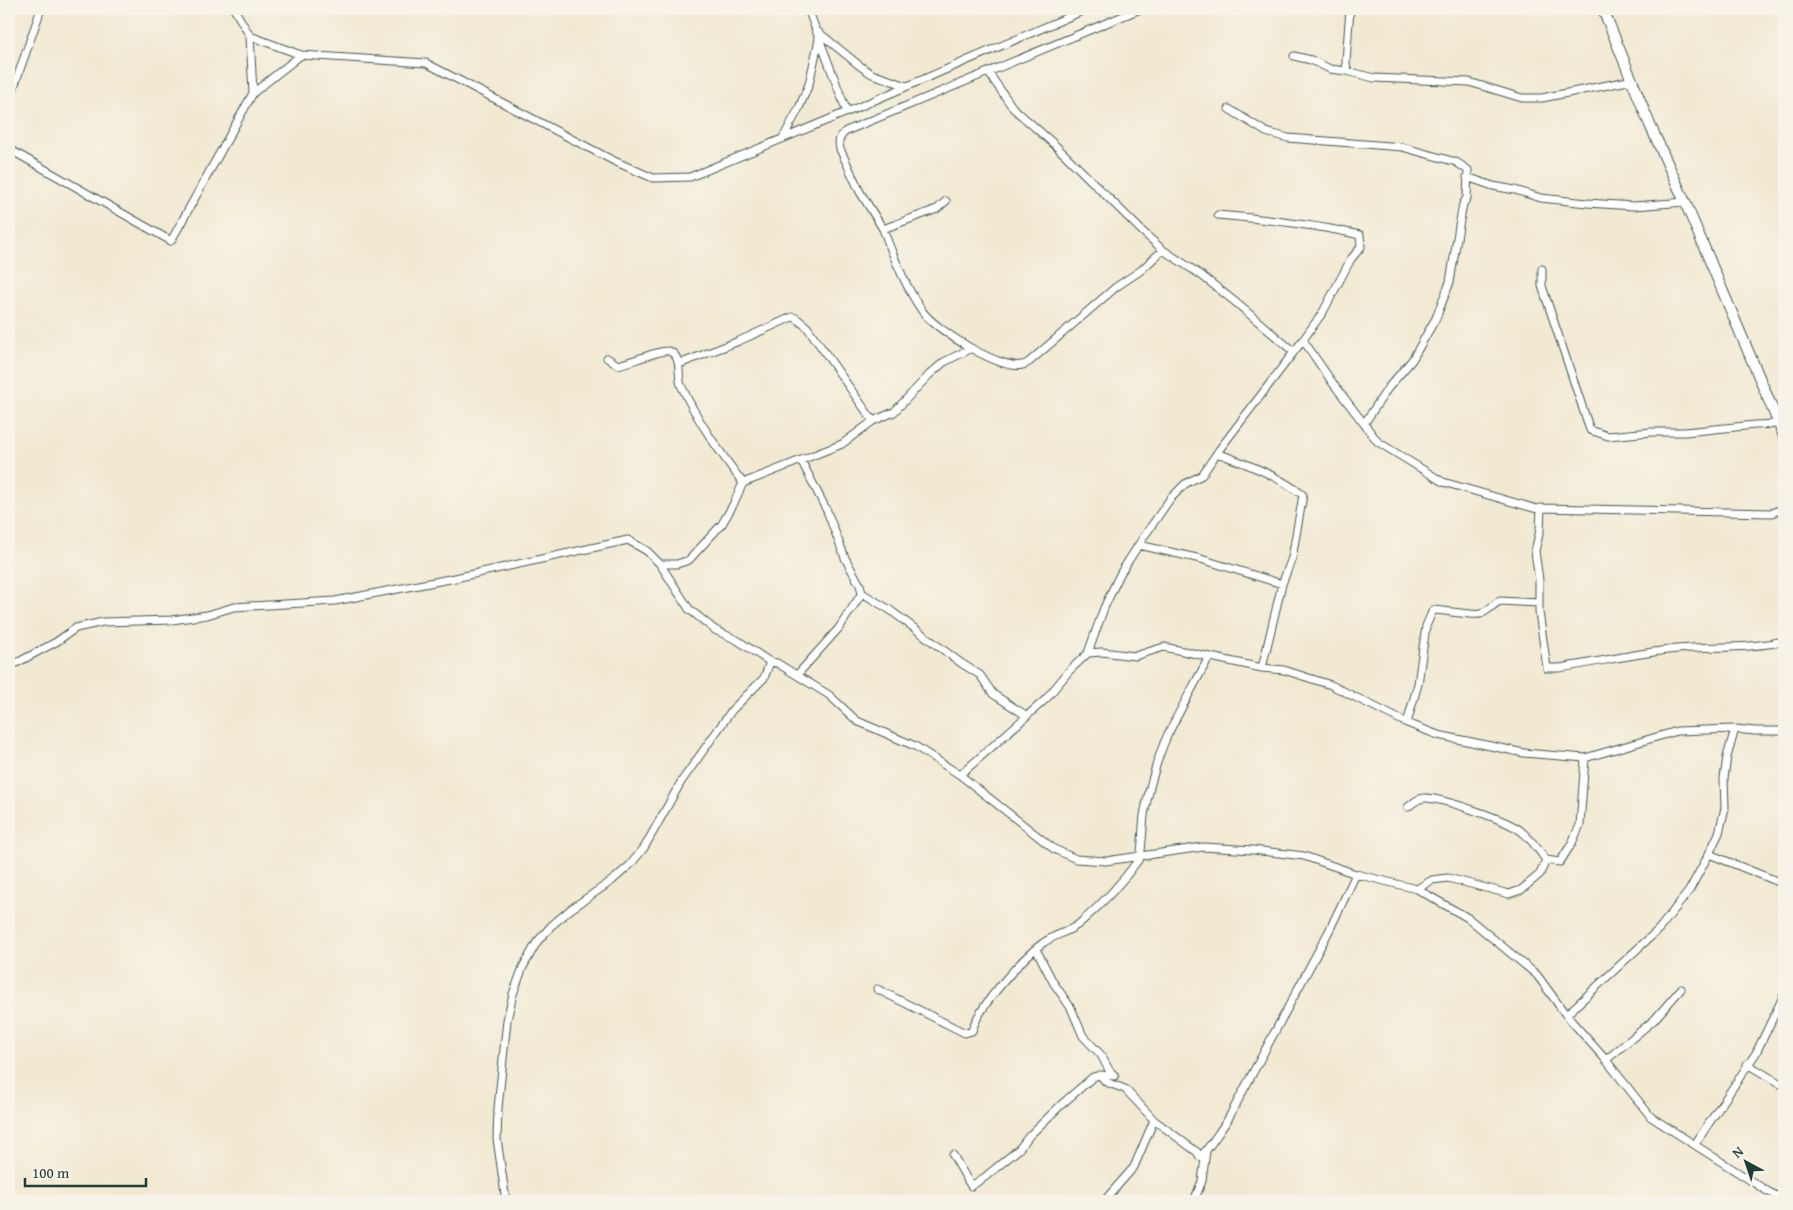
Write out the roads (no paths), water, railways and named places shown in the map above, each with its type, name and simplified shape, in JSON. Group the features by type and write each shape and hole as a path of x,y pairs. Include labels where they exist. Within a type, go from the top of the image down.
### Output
{"street":[{"path":"9,101 41,9"},
{"path":"234,9 250,36 252,94"},
{"path":"808,9 847,112"},
{"path":"250,36 301,55 426,63 614,161 653,178 690,177 1087,9"},
{"path":"1140,9 846,131 841,134 838,143 860,192 884,229 900,269 924,313 970,349 989,357 1014,365 1022,365 1029,362 1116,287 1140,271 1164,250"},
{"path":"1347,71 1350,9"},
{"path":"1604,9 1650,125 1686,202 1784,436"},
{"path":"817,34 866,70 907,86"},
{"path":"782,139 799,108 809,84 817,34"},
{"path":"9,149 171,241 252,94 301,55"},
{"path":"1294,56 1311,60 1330,69 1374,78 1468,82 1522,98 1542,98 1633,80"},
{"path":"988,72 1013,108 1054,145 1143,232 1164,250 1201,274 1294,352"},
{"path":"1229,109 1266,132 1288,138 1402,147 1456,162 1468,170 1467,198 1463,204 1450,282 1436,318 1412,360 1388,388 1364,424"},
{"path":"1467,177 1493,186 1541,198 1634,206 1686,202"},
{"path":"884,229 936,209 946,201"},
{"path":"960,775 1046,699 1069,671 1088,653 1104,608 1120,574 1170,499 1185,484 1202,475 1304,340 1323,312 1360,246 1360,235 1335,229 1276,220 1218,215"},
{"path":"1542,269 1542,286 1590,430 1608,436 1779,424"},
{"path":"679,364 739,341 779,322 792,317 796,318 807,327 873,421"},
{"path":"1304,340 1332,382 1378,442 1443,482 1536,509 1772,513 1784,508"},
{"path":"660,564 676,564 689,560 722,524 743,483 842,444 873,421 894,412 934,371 955,356 970,349"},
{"path":"607,358 618,365 633,362 666,350 672,352 679,364 679,379 688,399 712,440 743,483"},
{"path":"1217,453 1256,467 1303,495 1292,558 1282,584 1262,668"},
{"path":"797,675 839,628 862,593 860,584 844,558 827,511 801,460"},
{"path":"1541,508 1540,530 1535,551 1547,668 1587,664 1640,653 1679,649 1765,645 1784,641"},
{"path":"9,667 56,642 76,628 103,622 172,620 207,615 234,607 335,601 455,578 628,540 648,551 660,564 689,609 715,630 738,640 770,662 777,663 797,675 829,696 858,721 915,746 960,775 1054,849 1076,859 1106,861 1203,848 1253,850 1304,856 1356,874 1417,889 1468,918 1537,975 1566,1015 1606,1060 1651,1116 1784,1200"},
{"path":"1139,546 1201,560 1282,584"},
{"path":"862,593 890,610 980,675 993,694 1027,716"},
{"path":"1407,723 1418,684 1426,626 1432,610 1477,616 1494,607 1496,602 1500,601 1539,603"},
{"path":"1088,653 1102,652 1135,656 1164,647 1262,668 1284,670 1331,685 1407,723 1438,735 1524,753 1585,758 1677,731 1735,729 1784,731"},
{"path":"877,989 965,1033 972,1031 977,1019 990,1000 1036,948 1055,935 1080,924 1116,888 1141,856 1142,822 1157,763 1167,736 1209,657"},
{"path":"506,1201 497,1139 498,1108 507,1020 513,994 523,967 537,942 551,926 578,904 613,880 630,865 644,848 681,782 732,710 764,678 770,662"},
{"path":"1566,1015 1659,929 1688,891 1719,833 1725,808 1724,778 1727,757 1735,729"},
{"path":"1408,807 1415,801 1424,798 1470,809 1520,830 1534,843 1546,860 1560,862 1580,825 1585,758"},
{"path":"1709,854 1784,884"},
{"path":"1417,889 1432,880 1448,878 1509,894 1521,890 1540,874 1546,860"},
{"path":"1100,1075 1106,1082 1125,1089 1154,1120 1197,1152 1200,1157 1210,1147 1212,1141 1227,1121 1290,1007 1330,930 1356,874"},
{"path":"953,1155 971,1186 1019,1149 1030,1135 1093,1077 1100,1075 1115,1076 1109,1070 1101,1055 1083,1036 1071,1008 1053,982 1036,948"},
{"path":"1606,1060 1654,1020 1682,989"},
{"path":"1695,1144 1756,1053 1784,995"},
{"path":"1747,1064 1784,1086"},
{"path":"1104,1201 1134,1167 1154,1120"},
{"path":"1194,1201 1202,1181 1206,1150"}]}
